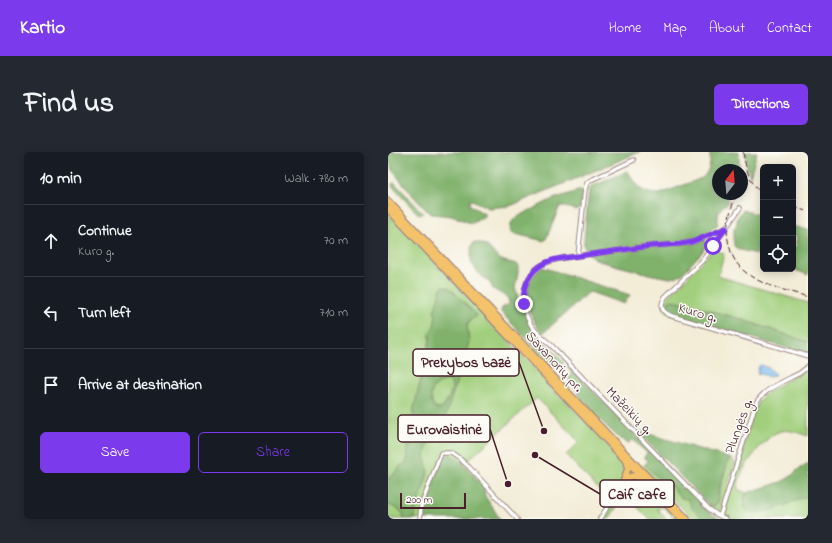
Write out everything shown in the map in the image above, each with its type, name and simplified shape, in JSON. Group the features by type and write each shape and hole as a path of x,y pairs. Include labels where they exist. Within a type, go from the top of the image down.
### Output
{"highway":[{"name":"Savanorių pr.","path":"388,201 687,519"},
{"name":"Savanorių pr.","path":"388,209 681,519"},
{"path":"624,480 628,468 626,462"},
{"path":"624,480 632,476 642,478"},
{"path":"667,497 693,519"}],"street":[{"path":"634,160 587,183 578,256 692,242 726,228"},
{"name":"Kuro g.","path":"740,208 702,261 665,297 662,302 664,312 672,316 808,356"},
{"name":"Mažeikių g.","path":"578,256 550,261 535,270 525,288 523,298 525,310 531,324 536,332 551,345 709,509 726,519"},
{"name":"Plungės g.","path":"720,516 756,403 765,392 808,366"},
{"path":"420,519 421,506 441,453 451,453 460,459 517,519"},
{"path":"600,519 624,480"}],"green space":[{"path":"388,152 640,152 510,206 488,208 471,200 470,205 486,215 471,223 451,216 432,214 428,212 392,170 388,161"},
{"path":"709,152 739,152 739,164 712,164 712,200 728,200 727,204 721,208 717,226 708,232 704,250 682,274 677,277 670,278 653,275 599,261 586,251 584,240 589,189 591,187 628,171 637,185 644,191 653,194 660,194 702,178 709,166"},
{"path":"745,152 757,152 750,177 748,164 747,164"},
{"path":"393,183 395,183 423,213 421,215 418,214 393,187"},
{"path":"581,190 581,206 579,209 576,210 560,206 544,241 511,233 511,225 516,217 553,199"},
{"path":"743,210 760,215 760,235 757,248 760,250 760,256 741,250 734,246 734,229 737,224 737,218"},
{"path":"388,213 539,373 551,390 564,399 626,465 625,475 612,496 605,496 566,455 579,442 537,398 464,464 445,456 425,508 425,519 415,519 416,507 428,470 425,459 427,446 432,439 438,435 442,428 468,332 466,326 470,320 476,317 436,316 434,326 430,334 430,340 413,413 415,420 407,451 408,458 406,463 390,477 388,481"},
{"path":"796,227 808,230 808,275 796,270 796,247 798,236 796,236"},
{"path":"476,242 488,247 502,260 518,266 515,288 518,297 522,301 523,309 532,329 564,362 559,368 553,367 548,363 501,312 502,308 509,304 507,297 493,289 489,281 479,274 471,262 471,248 473,243"},
{"path":"715,249 724,254 718,276 808,303 808,342 740,319 678,301 674,315 668,313 664,309 663,304 665,300"},
{"path":"542,267 630,295 624,304 590,292 542,334 536,326 528,308 527,291 529,282 534,274"},
{"path":"444,286 450,288 476,314 476,317 470,320 467,326 469,342 442,428 438,435 432,439 427,446 425,459 428,470 416,507 415,519 404,519 401,511 388,504 388,481 400,466 406,463 408,458 407,451 415,420 413,413 430,340 430,334 434,326 436,316 434,312 441,288","holes":["446,380 452,384 452,388 444,407 436,409 431,400 433,388"]},
{"path":"671,300 740,319 808,342 808,354 674,315 669,311 667,304"},
{"path":"568,365 705,507 713,515 721,519 703,519 692,508 688,499 681,498 670,485 661,481 645,464 648,461 644,457 647,453 632,439 629,443 627,443 619,438 596,416 580,398 577,391 570,383 569,380 571,373 567,366"},
{"path":"808,368 808,436 794,432 781,431 770,437 758,449 744,469 740,476 737,489 746,493 744,500 808,496 808,519 731,519 725,517 724,508 752,417 759,400 771,390"},
{"path":"446,380 452,384 451,392 444,407 436,409 431,400 433,388 442,381"},
{"path":"636,430 729,458 719,489 717,504 712,506 707,503"},
{"path":"450,455 464,464 484,487 485,496 500,519 425,519 425,508 443,459 445,456"},
{"path":"729,458 735,463 720,511 717,513 714,512 707,503 712,506 719,500 719,492"},
{"path":"808,463 808,496 769,511 753,512 745,508 744,502 746,493 781,482"},
{"path":"645,464 661,481 671,485 681,498 688,499 692,508 703,519 695,519 684,510 651,476 643,466"},
{"path":"629,478 640,479 677,519 675,519 663,507 657,509 667,519 649,519 625,494 609,519 602,519"},
{"path":"388,504 401,511 404,519 388,519"}],"water":[{"path":"760,234 760,250 757,248"},
{"path":"761,365 769,368 775,375 770,377 757,373 759,366"}],"railway":[{"path":"743,152 745,164 751,180 760,192"},
{"path":"734,200 729,216 727,231 731,252 736,262 744,271 763,283 808,297"},
{"path":"796,208 806,211"}],"place":[{"name":"Prekybos bazė","path":"544,431"},
{"name":"Caif cafe","path":"535,455"},
{"name":"Eurovaistinė","path":"508,484"}],"route":[{"path":"524,304 523,298 527,282 539,266 550,261 651,246 692,242 713,232 726,228 713,246"}]}
